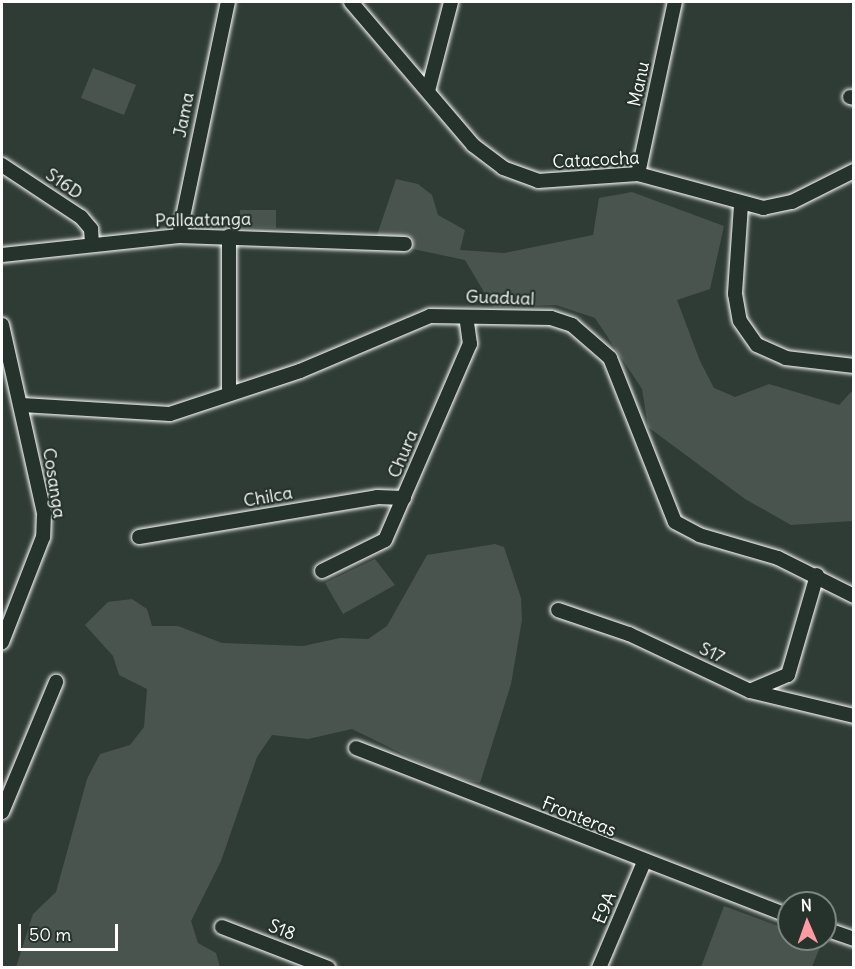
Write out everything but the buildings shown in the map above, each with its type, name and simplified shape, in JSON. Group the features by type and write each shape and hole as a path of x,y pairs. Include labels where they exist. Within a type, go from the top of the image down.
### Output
{"street":[{"name":"Jama","path":"179,236 228,2"},
{"name":"Catacocha","path":"351,2 473,145 503,168 538,181 638,174 741,205 763,208 792,201 854,171"},
{"path":"428,91 451,2"},
{"name":"Manu","path":"638,174 675,2"},
{"name":"S16D","path":"2,165 81,217 91,229 92,243"},
{"path":"741,205 735,294 740,321 757,345 786,358 854,366"},
{"name":"Pallaatanga","path":"2,255 92,243 179,236 405,244"},
{"path":"229,236 229,393"},
{"name":"Guadual","path":"22,405 170,414 300,371 430,316 551,318 592,338 621,382 675,522 817,575 854,596"},
{"name":"Chura","path":"322,571 385,540 470,344 466,317"},
{"name":"Cosanga","path":"2,325 22,405 44,513 43,537 2,642"},
{"name":"Chilca","path":"139,537 377,497 404,498"},
{"path":"750,691 788,675 817,575"},
{"name":"S17","path":"558,610 629,634 750,691 854,716"},
{"path":"2,812 5,794 56,682"},
{"name":"Fronteras","path":"356,748 644,862 777,912"},
{"name":"E9A","path":"599,968 644,862"},
{"name":"S18","path":"222,927 328,968"},
{"path":"837,933 854,939"}],"shaded area":[{"path":"93,68 136,85 124,115 81,98"},
{"path":"396,179 418,184 432,195 438,215 465,230 460,250 504,253 593,235 599,198 632,192 724,226 710,289 677,300 700,361 714,388 735,397 769,384 839,405 853,390 853,521 791,525 745,499 648,427 642,389 595,318 556,305 493,307 465,260 375,241"},
{"path":"240,210 276,210 276,228 239,227"},
{"path":"495,544 504,547 521,598 522,620 511,684 480,783 450,777 352,729 308,739 272,735 257,757 221,861 191,921 198,943 216,953 220,967 16,967 33,914 56,892 87,779 100,754 130,745 144,727 147,689 119,675 113,656 85,625 108,602 132,599 147,609 152,626 178,626 222,643 303,646 340,638 368,639 387,626 427,555"},
{"path":"375,559 395,585 343,614 325,583"},
{"path":"724,906 777,926 777,951 818,951 812,967 701,967"}]}
